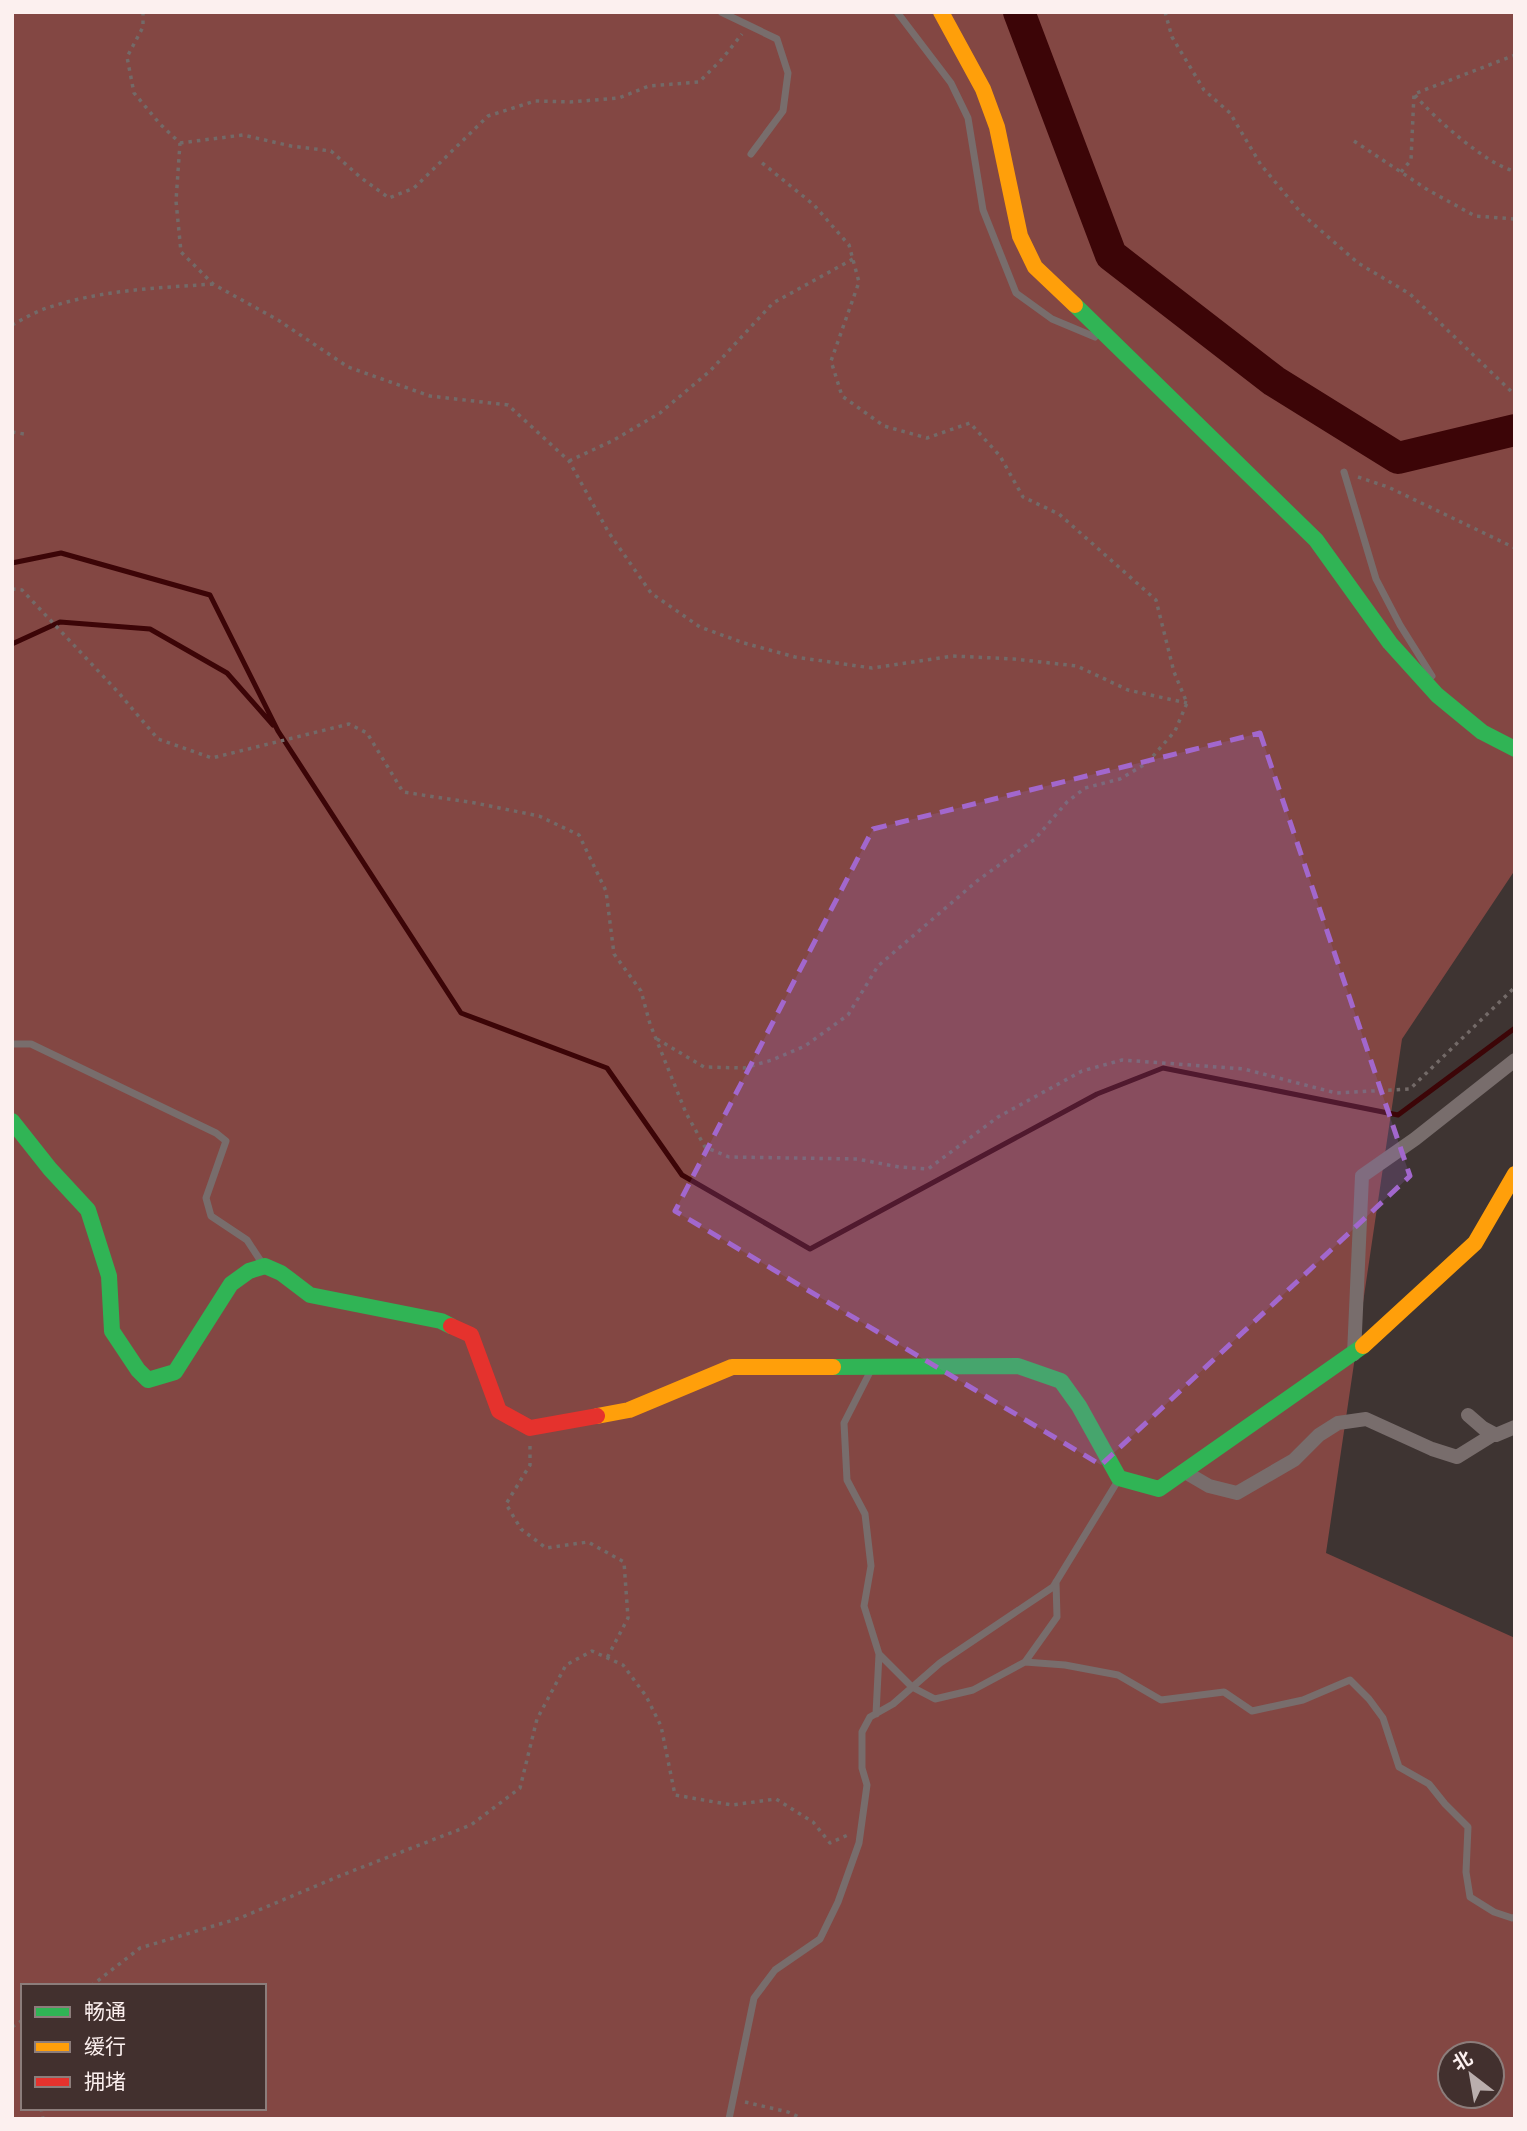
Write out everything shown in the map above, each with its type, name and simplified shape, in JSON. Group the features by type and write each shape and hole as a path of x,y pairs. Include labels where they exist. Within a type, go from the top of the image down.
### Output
{"street":[{"path":"941,12 983,89 997,127 1020,236 1035,267 1317,540 1390,643 1437,695 1482,732 1515,749"},
{"path":"1354,1354 1362,1176 1415,1139 1515,1060"},
{"path":"12,1121 50,1169 88,1210 109,1276 112,1331 138,1370 148,1380 175,1372 231,1284 249,1271 265,1266 281,1273 310,1295 441,1321 471,1335 499,1411 530,1428 629,1410 732,1367 1018,1366 1061,1381 1079,1406 1119,1478 1159,1489 1354,1354 1475,1243 1515,1174"},
{"path":"1468,1415 1494,1434"},
{"path":"1185,1472 1209,1486 1237,1493 1294,1460 1320,1435 1338,1423 1366,1419 1432,1450 1457,1457 1494,1434 1515,1427"}],"lane":[{"path":"720,12 777,39 788,73 782,111 751,154"},
{"path":"897,12 951,83 968,118 983,210 1016,293 1052,319 1115,345"},
{"path":"1344,472 1376,579 1400,625 1451,706"},
{"path":"12,1044 32,1044 216,1133 226,1141 206,1198 211,1216 247,1240 265,1266"},
{"path":"873,1367 844,1423 846,1479 865,1514 872,1566 864,1606 879,1654 876,1714"},
{"path":"729,2119 754,1998 775,1970 820,1939 838,1902 859,1843 867,1785 862,1768 862,1732 870,1717 893,1704 940,1663 1054,1587 1119,1478"},
{"path":"879,1654 912,1687 935,1699 974,1690 1025,1662 1057,1617 1056,1582"},
{"path":"1025,1662 1065,1665 1118,1675 1161,1700 1224,1692 1252,1711 1303,1700 1350,1680 1369,1699 1382,1718 1399,1767 1429,1784 1468,1827 1466,1872 1470,1897 1494,1912 1515,1917"}],"path":[{"path":"143,12 143,27 127,57 134,93 180,143"},
{"path":"1165,12 1172,37 1204,90 1230,113 1261,164 1302,214 1358,263 1410,294 1515,395"},
{"path":"180,143 243,135 291,146 331,151 389,198 414,188 488,116 535,101 570,102 619,98 649,86 699,82 749,26"},
{"path":"1414,94 1515,55"},
{"path":"1414,94 1426,109 1468,144 1504,169 1515,171"},
{"path":"1401,172 1411,160 1414,94"},
{"path":"1354,141 1475,216 1515,219"},
{"path":"180,143 176,201 181,252 213,284 278,320 348,367 430,396 508,405 569,461 609,533 651,593 700,627 744,643 795,656 872,668 953,656 1077,666 1128,690 1187,703"},
{"path":"656,1038 704,1068 744,1068 806,1046 848,1016 878,966 977,881 1035,839 1067,802 1085,789 1120,779 1147,763 1175,731 1187,703 1174,672 1156,600 1059,514 1023,497 1000,456 970,423 927,438 884,425 842,396 831,362 859,282 849,245 814,205 751,154"},
{"path":"569,461 612,441 660,413 710,371 773,303 853,259"},
{"path":"12,325 46,309 92,296 138,289 213,284"},
{"path":"12,432 24,434"},
{"path":"1344,472 1388,487 1515,548"},
{"path":"12,589 22,590 118,692 158,739 212,758 349,724 367,733 403,792 539,816 579,835 606,891 614,954 641,991 656,1038 686,1113 705,1147 729,1157 857,1159 928,1169 998,1116 1082,1071 1122,1059 1244,1069 1336,1093 1410,1088 1515,987"},
{"path":"530,1428 530,1465 506,1504 521,1529 547,1548 588,1542 624,1562 628,1618 607,1658"},
{"path":"94,1984 139,1948 240,1918 471,1825 520,1788 537,1719 566,1665 592,1651 623,1665 646,1696 661,1726 675,1795 732,1805 776,1799 813,1822 830,1843 860,1830"},
{"path":"733,2099 788,2112 803,2119"}],"highlighted area":[{"path":"1260,733 1410,1176 1101,1465 675,1211 873,829"}],"shaded area":[{"path":"12,12 1515,12 1515,870 1402,1039 1326,1553 1515,1638 1515,2119 12,2119"}],"waterway":[{"path":"1019,12 1111,255 1274,381 1398,458 1515,430"},
{"path":"12,563 61,553 210,595 278,731 461,1013 607,1068 682,1175 810,1249 1097,1094 1163,1068 1398,1115 1515,1028"},
{"path":"12,644 60,622 150,629 227,673 273,725"}],"traffic: fast":[{"path":"1075,305 1316,540 1390,643 1437,695 1482,732 1515,749"},
{"path":"12,1121 50,1169 88,1210 109,1276 112,1331 138,1370 148,1380 175,1372 231,1284 249,1271 265,1266 281,1273 310,1295 441,1321 451,1326"},
{"path":"833,1367 1018,1366 1061,1381 1079,1406 1119,1478 1159,1489 1363,1346"}],"traffic: slow":[{"path":"941,12 983,89 997,127 1020,236 1035,267 1075,305"},
{"path":"1363,1346 1475,1243 1515,1174"},
{"path":"597,1416 629,1410 732,1367 833,1367"}],"traffic: jam":[{"path":"451,1326 471,1335 499,1411 530,1428 597,1416"}]}
